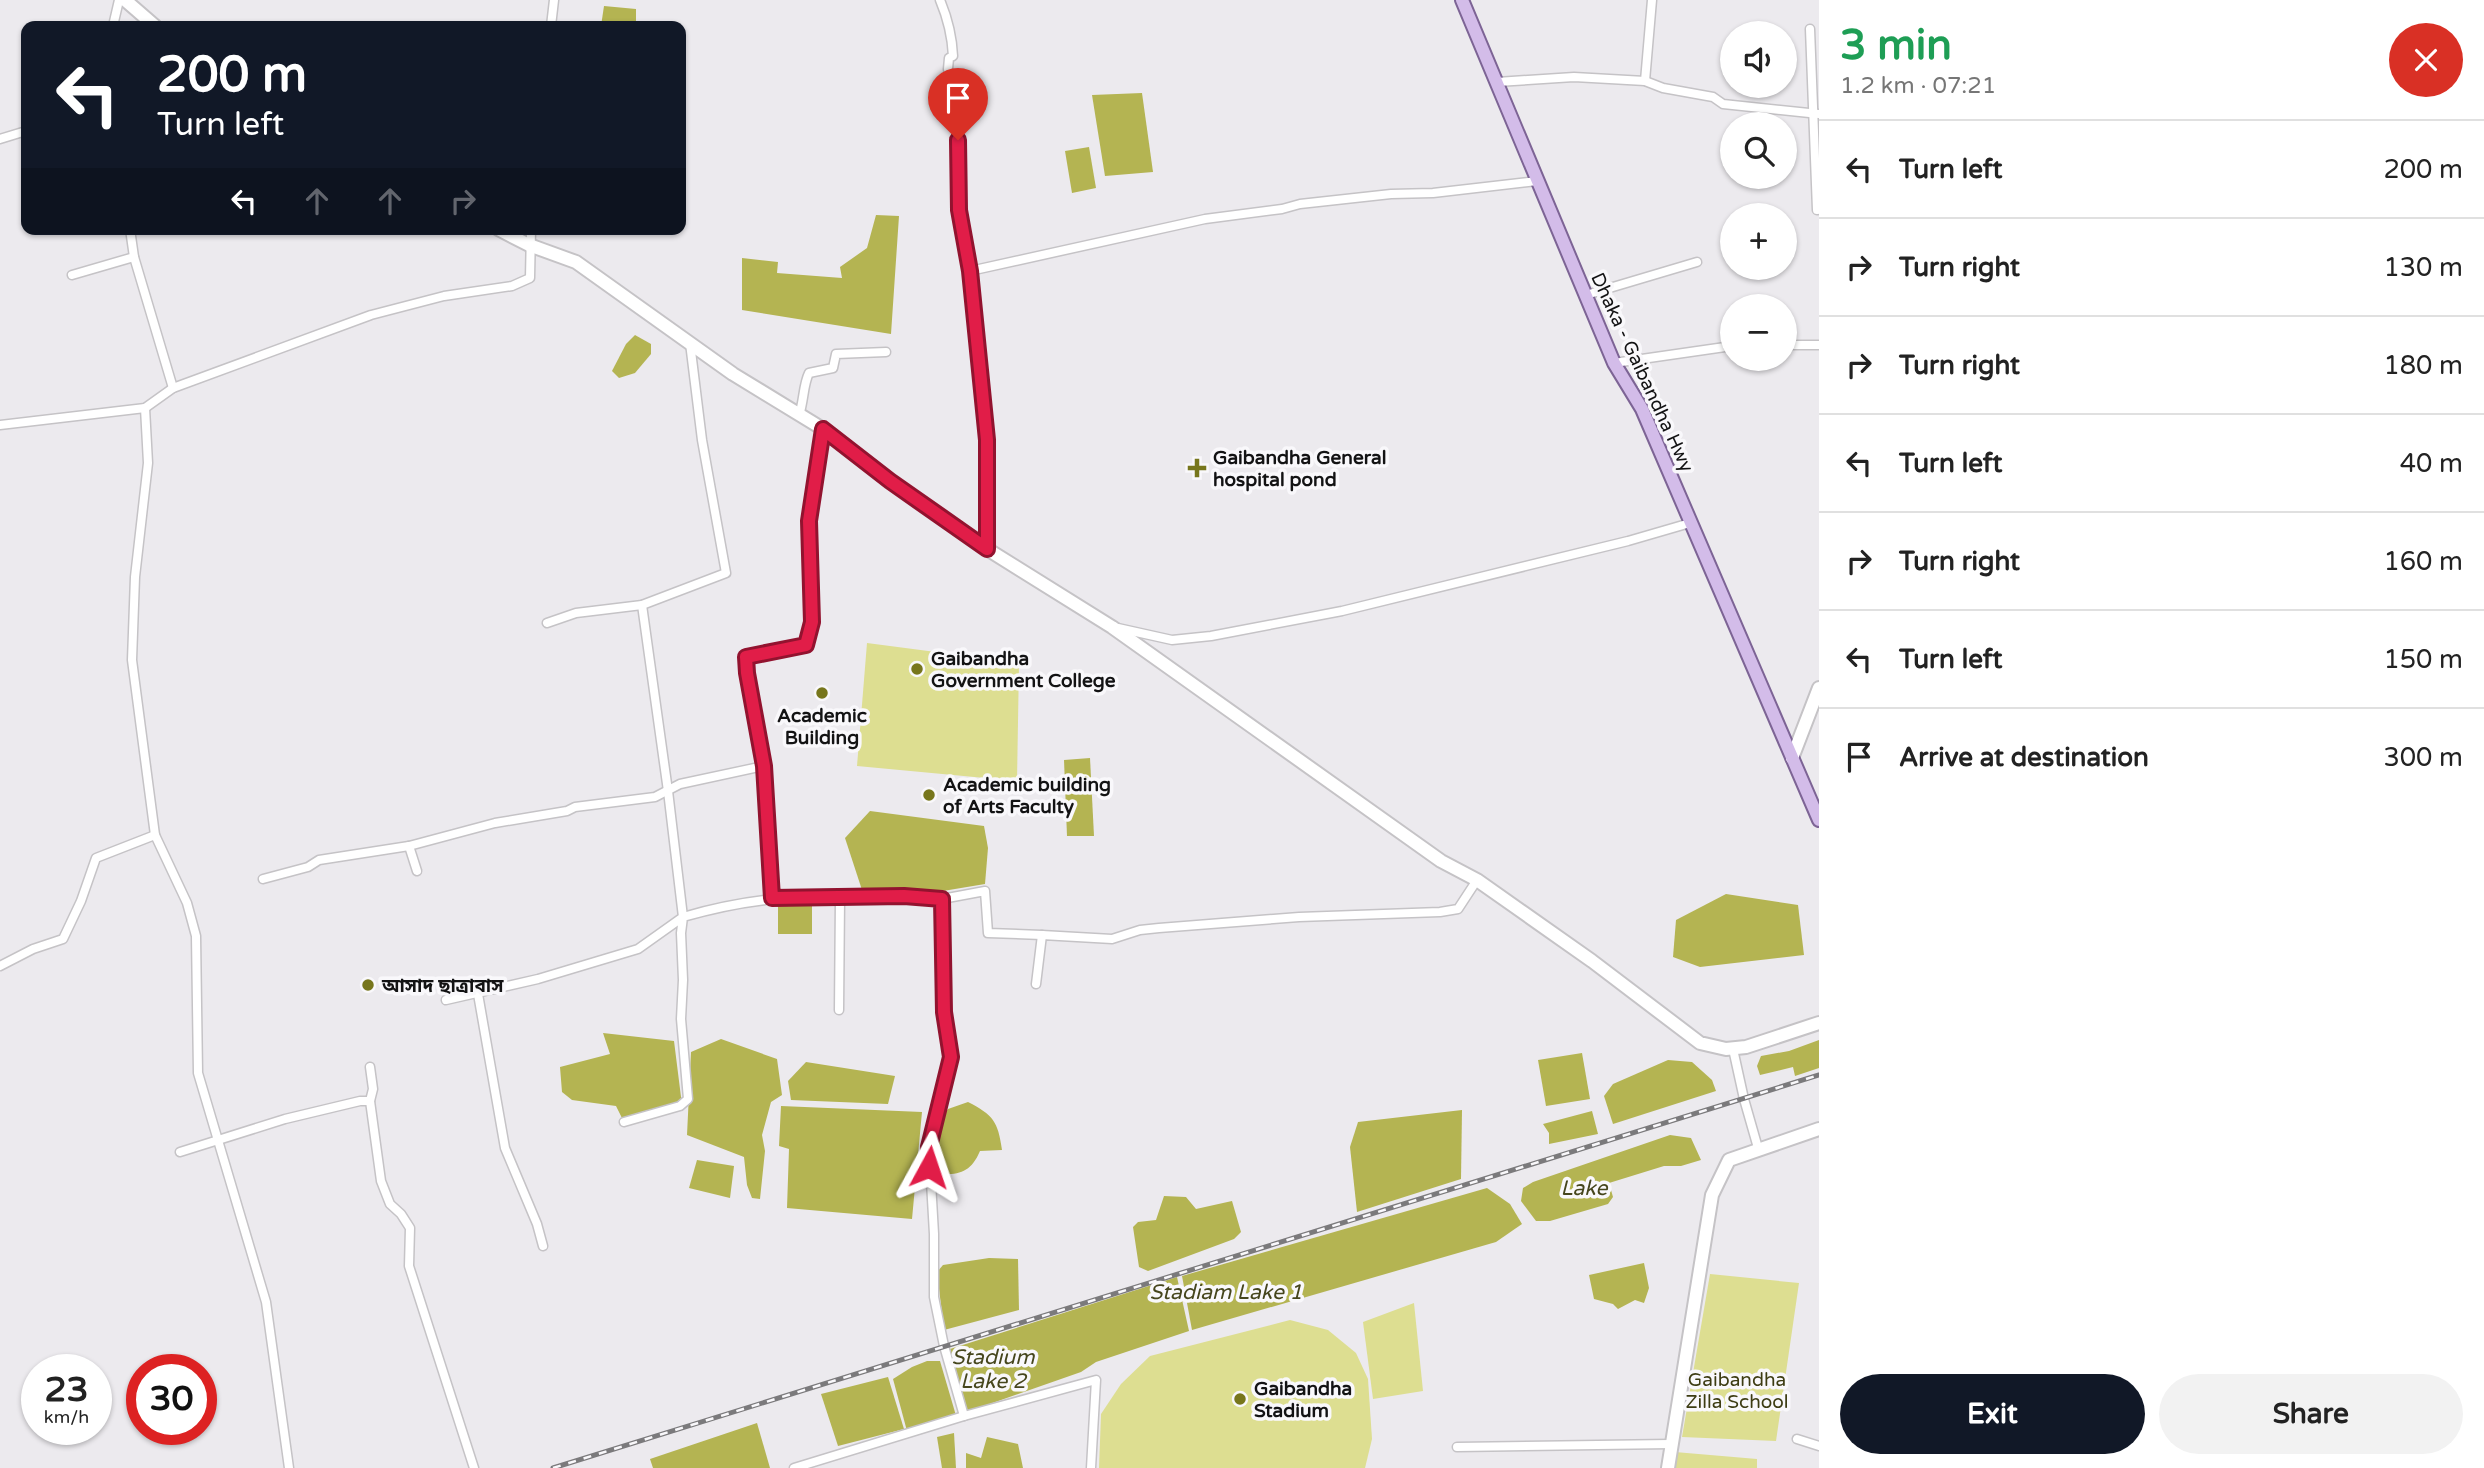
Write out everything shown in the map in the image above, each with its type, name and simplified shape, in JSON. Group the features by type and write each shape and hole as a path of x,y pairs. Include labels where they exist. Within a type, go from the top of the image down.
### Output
{"main road":[{"path":"125,0 149,21"},
{"name":"Dhaka - Gaibandha Hwy","path":"1462,0 1614,363 1642,409 1819,820"},
{"path":"510,235 576,262 733,374 823,429 890,481 987,549 1112,627 1441,861 1477,880 1592,961 1700,1043 1726,1049 1746,1047 1819,1023"},
{"path":"1792,758 1819,688"},
{"path":"1668,1468 1712,1195 1729,1160 1758,1148 1816,1133"}],"street":[{"path":"114,21 119,0"},
{"path":"552,21 554,0"},
{"path":"940,0 950,23 952,39 953,56 949,58 948,69 958,116 959,210 970,271 987,440 987,549"},
{"path":"1645,81 1652,0"},
{"path":"1810,29 1817,113 1817,210"},
{"path":"1497,82 1574,77 1645,81 1663,88 1713,97 1723,104 1817,113"},
{"path":"0,139 21,133"},
{"path":"970,271 1205,219 1282,209 1300,204 1537,181"},
{"path":"131,235 134,257 173,388"},
{"path":"0,425 145,408 173,388 371,315 444,296 512,286 530,278 530,235"},
{"path":"72,275 134,257"},
{"path":"1586,295 1697,262"},
{"path":"547,623 576,613 642,605 726,573 702,440 690,343"},
{"path":"1797,345 1819,345"},
{"path":"1614,363 1720,347"},
{"path":"799,415 809,373 833,368 835,354 886,352"},
{"path":"145,408 149,463 135,577 132,660 155,835 187,903 195,936 198,1073 265,1302 289,1468"},
{"path":"772,898 764,766 746,657 806,645 812,622 809,521 823,429"},
{"path":"1112,627 1172,640 1211,636 1342,611 1628,541 1690,523"},
{"path":"624,1122 680,1105 688,1099 681,1019 683,917 642,605"},
{"path":"263,879 308,867 319,860 409,846 495,823 567,811 575,807 655,797 680,784 764,766"},
{"path":"0,966 33,949 63,939 81,901 96,858 155,835"},
{"path":"409,846 417,871"},
{"path":"446,1000 538,979 638,948 683,917 725,905 772,898 904,896 942,899 985,891 988,933 1112,940 1140,930 1159,928 1299,917 1440,912 1458,909 1477,880"},
{"path":"839,1010 840,898"},
{"path":"942,899 944,1012 951,1057 929,1147 934,1297 944,1346 964,1416"},
{"path":"1036,984 1042,935"},
{"path":"478,994 505,1148 537,1224 543,1246"},
{"path":"1733,1049 1758,1148"},
{"path":"370,1068 373,1089 370,1101 381,1181 390,1204 410,1228 409,1266 474,1468"},
{"path":"180,1152 285,1119 370,1101"},
{"path":"794,1468 964,1416 1096,1380 1091,1468"},
{"path":"1797,1440 1819,1446"},
{"path":"1457,1447 1671,1444"}],"green space":[{"path":"867,643 1019,663 1017,781 857,766"},
{"name":"Gaibandha Zilla School","path":"1710,1274 1799,1283 1776,1441 1682,1437"},
{"path":"1414,1303 1423,1391 1373,1399 1363,1322"},
{"name":"Gaibandha Stadium","path":"1290,1320 1328,1330 1356,1353 1368,1379 1372,1439 1365,1468 1099,1468 1101,1414 1121,1384 1150,1356"},
{"path":"1675,1452 1757,1459 1757,1468 1675,1468"}],"water":[{"path":"604,6 636,9 636,21 602,21"},
{"path":"1142,93 1153,172 1105,176 1092,95"},
{"path":"1089,147 1096,188 1072,193 1065,151"},
{"path":"876,215 899,216 891,334 742,310 742,258 778,262 777,273 842,278 840,267 867,248"},
{"path":"635,335 651,344 651,354 635,373 619,378 612,371 626,344"},
{"path":"1090,758 1094,836 1067,836 1064,760"},
{"path":"870,811 984,826 988,848 985,884 937,892 862,890 845,838"},
{"path":"1726,894 1798,905 1804,955 1700,967 1673,957 1676,920"},
{"path":"812,902 812,934 778,934 778,903"},
{"path":"603,1033 674,1041 682,1105 623,1120 616,1106 572,1100 562,1092 560,1067 610,1054"},
{"path":"721,1039 777,1059 782,1095 771,1102 762,1135 765,1151 760,1199 752,1198 747,1185 744,1157 687,1135 691,1052"},
{"path":"1819,1040 1819,1068 1795,1076 1793,1067 1760,1075 1757,1066 1761,1056 1789,1051"},
{"path":"1582,1053 1590,1099 1546,1106 1538,1060"},
{"path":"1668,1060 1692,1062 1712,1080 1716,1091 1613,1124 1604,1096 1613,1084"},
{"path":"806,1062 895,1076 888,1104 791,1100 788,1081"},
{"path":"968,1102 993,1120 999,1132 1002,1150 980,1151 973,1164 964,1171 939,1174 936,1127 948,1109"},
{"path":"781,1106 922,1112 912,1219 787,1208 789,1149 779,1146"},
{"path":"1462,1110 1461,1179 1357,1212 1350,1147 1358,1122"},
{"path":"1592,1111 1598,1134 1549,1144 1549,1133 1543,1124"},
{"name":"Lake","path":"1670,1135 1691,1138 1701,1160 1681,1166 1664,1166 1609,1183 1613,1197 1608,1204 1550,1221 1536,1221 1521,1201 1523,1188 1533,1182"},
{"path":"697,1160 734,1166 730,1198 689,1188"},
{"name":"Stadiam Lake 1","path":"1487,1188 1510,1204 1522,1224 1496,1242 1192,1330 1182,1276"},
{"path":"1164,1196 1186,1197 1196,1209 1232,1201 1241,1232 1234,1239 1148,1271 1139,1267 1133,1227 1138,1222 1156,1220"},
{"path":"989,1258 1018,1259 1019,1310 944,1330 937,1272 943,1265"},
{"path":"1644,1263 1649,1288 1644,1303 1635,1300 1618,1309 1613,1304 1594,1299 1589,1275"},
{"name":"Stadium Lake 2","path":"1177,1277 1189,1331 1096,1362 1081,1372 967,1412 950,1349"},
{"path":"927,1361 940,1361 957,1419 907,1431 893,1379"},
{"path":"888,1377 904,1429 838,1446 821,1394"},
{"path":"757,1423 770,1468 653,1468 650,1459"},
{"path":"954,1433 956,1468 942,1468 937,1437"},
{"path":"987,1437 1018,1444 1023,1468 966,1468 966,1453 981,1458"}],"railway":[{"path":"553,1468 1819,1075"}],"place":[{"name":"Gaibandha General hospital pond","path":"1197,468"},
{"name":"Gaibandha Government College","path":"917,669"},
{"name":"Academic Building","path":"822,693"},
{"name":"Academic building of Arts Faculty","path":"929,795"},
{"name":"আসাদ ছাত্রাবাস","path":"368,985"},
{"name":"Gaibandha Stadium","path":"1240,1399"}],"route":[{"path":"929,1167 929,1147 951,1057 944,1012 942,899 904,896 772,898 764,766 746,657 806,645 812,622 809,521 823,429 890,481 987,549 987,440 970,271 959,210 958,140"}]}
